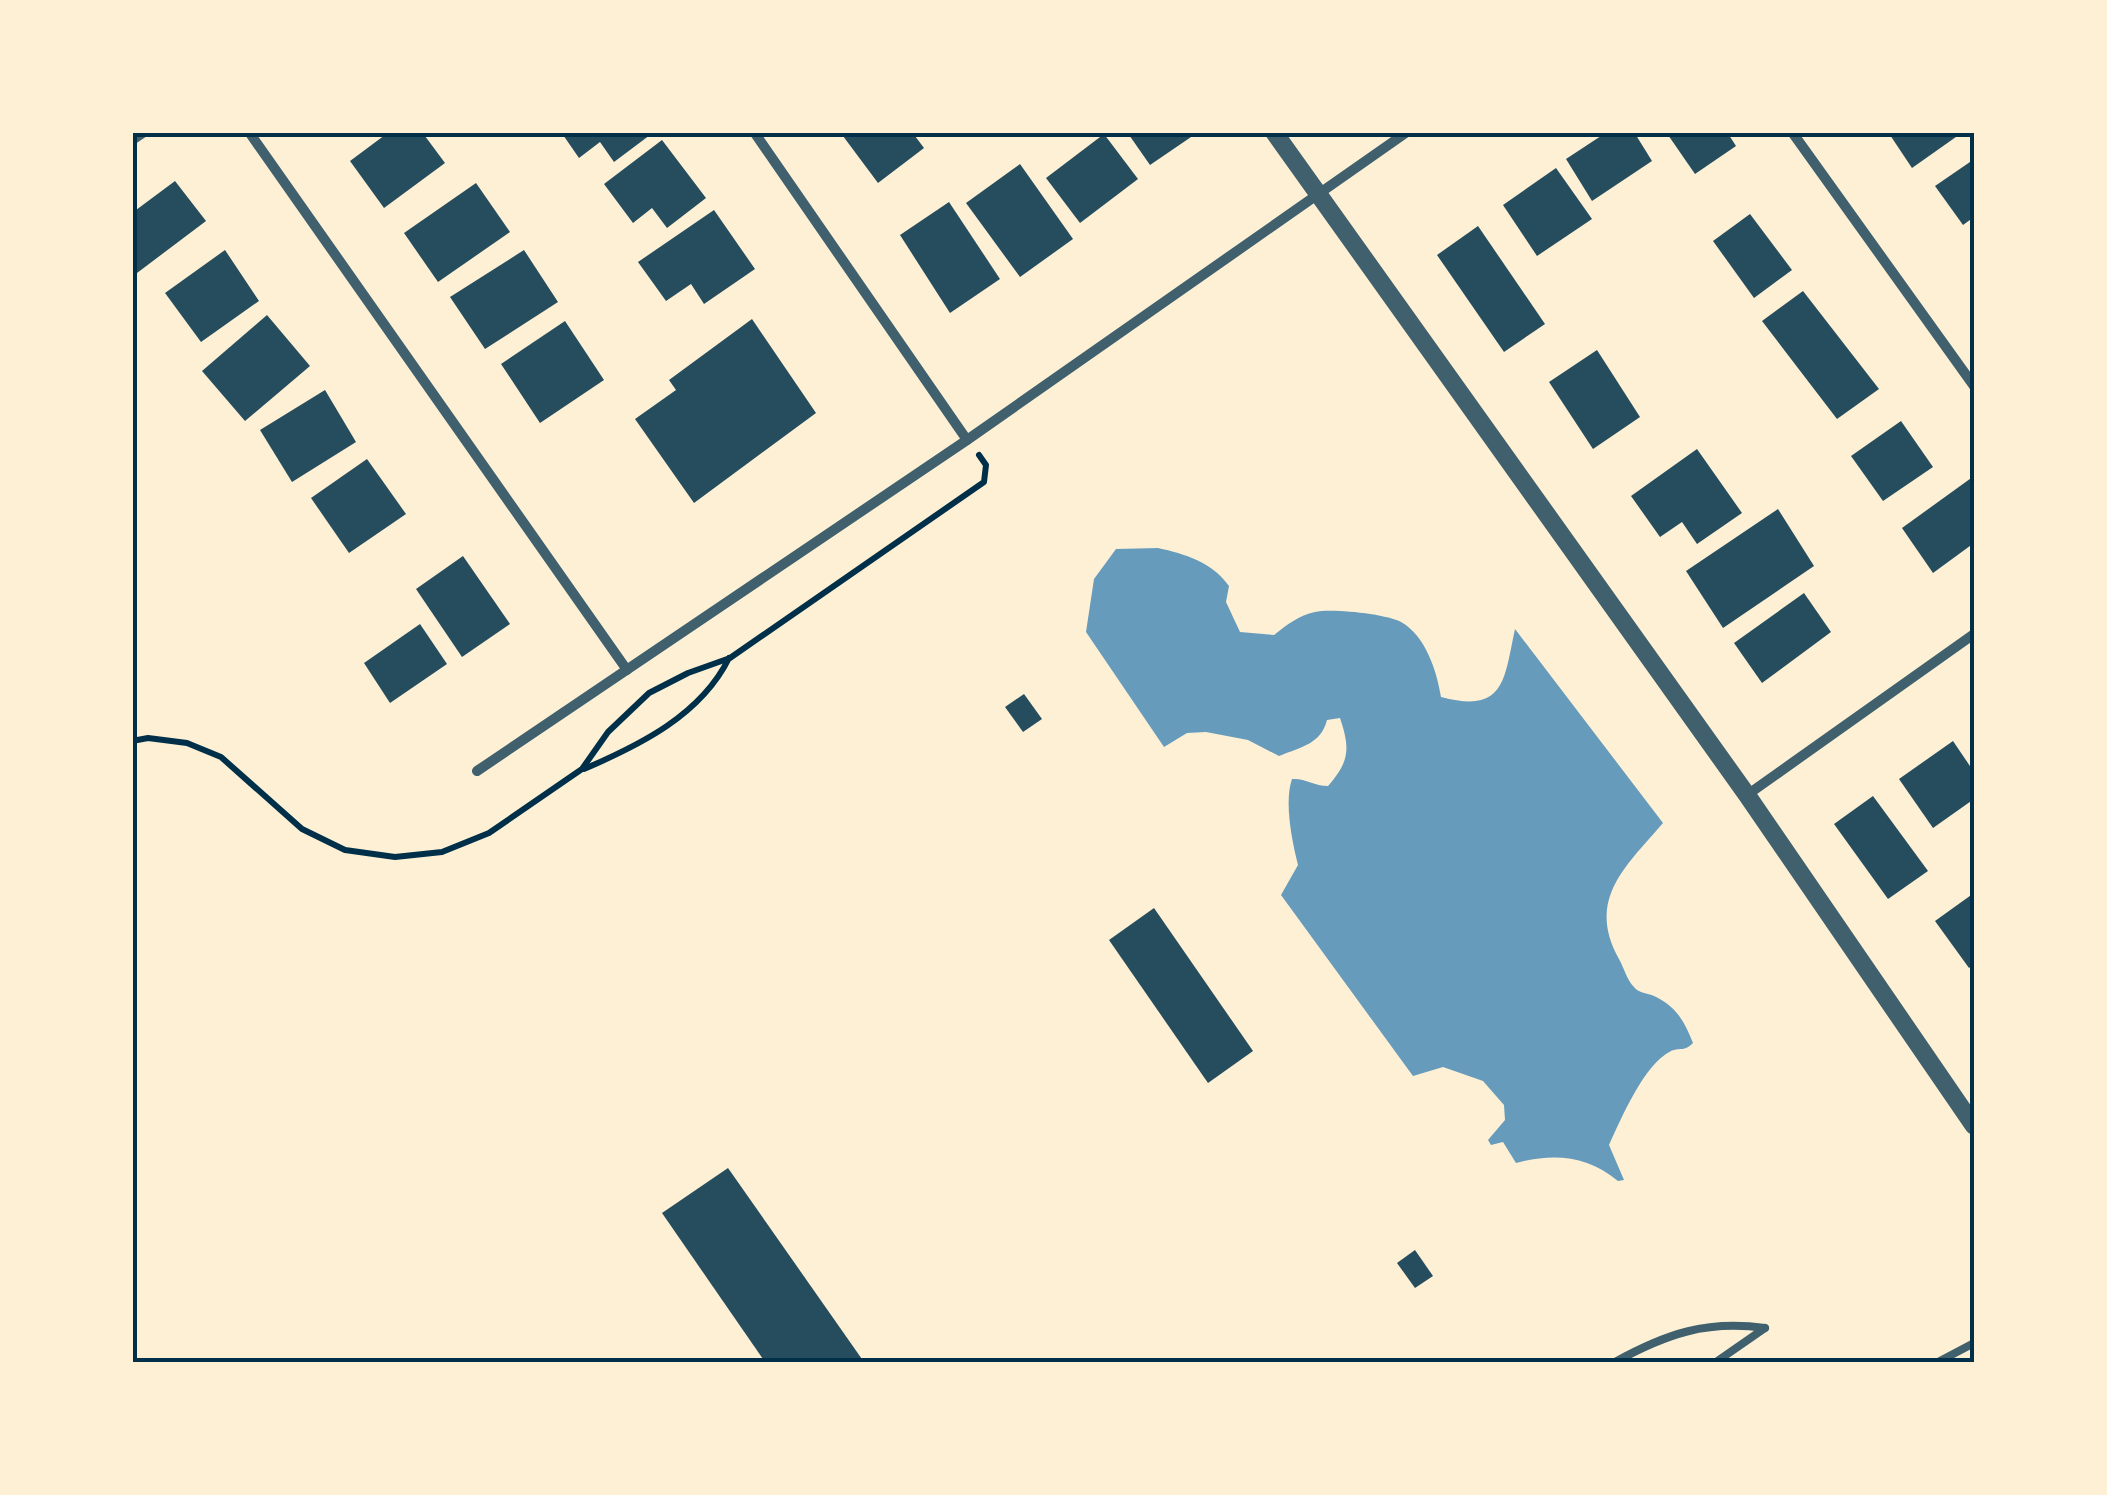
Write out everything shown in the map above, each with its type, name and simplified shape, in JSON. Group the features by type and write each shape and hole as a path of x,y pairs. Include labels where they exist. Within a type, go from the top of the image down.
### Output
{"street":[{"path":"132,140 144,132"},
{"path":"249,132 627,670"},
{"path":"754,132 967,440"},
{"path":"1274,132 1747,795 1974,1126"},
{"path":"477,771 967,440 1406,132"},
{"path":"1792,132 1974,386"},
{"path":"1747,795 1974,634"}],"lane":[{"path":"1615,1362 1655,1340 1695,1328 1765,1328 1716,1362"},
{"path":"1938,1362 1974,1344"}],"path":[{"path":"582,770 608,732 663,684 730,658 984,482 986,464 967,440"},
{"path":"132,741 148,738 187,743 222,757 302,828 345,850 394,856 442,852 489,833 582,770 630,748 691,708 730,658"}],"water":[{"path":"1158,548 1197,560 1222,578 1229,586 1226,602 1240,632 1274,635 1298,618 1323,611 1372,614 1401,622 1424,645 1441,697 1478,701 1498,689 1515,629 1663,823 1614,885 1607,919 1610,938 1632,984 1674,1010 1693,1043 1661,1058 1627,1107 1609,1145 1624,1180 1618,1181 1594,1166 1569,1158 1516,1163 1503,1142 1491,1145 1488,1140 1505,1120 1504,1105 1483,1081 1443,1067 1413,1076 1281,895 1298,865 1289,810 1292,779 1328,786 1346,754 1340,718 1327,720 1309,744 1279,756 1248,740 1206,732 1187,733 1164,747 1086,632 1094,579 1116,549"}],"building":[{"path":"389,132 422,132 445,163 384,208 350,161"},
{"path":"561,132 654,132 614,162 600,142 579,158"},
{"path":"840,132 912,132 924,148 878,183"},
{"path":"1127,132 1192,132 1194,135 1150,165"},
{"path":"1607,132 1634,132 1652,161 1592,201 1566,159"},
{"path":"1666,132 1727,132 1736,146 1695,174"},
{"path":"1888,132 1963,132 1912,168"},
{"path":"1104,134 1138,179 1080,223 1046,178"},
{"path":"662,140 706,198 667,228 652,208 633,223 604,184"},
{"path":"1970,162 1974,168 1974,217 1963,225 1935,186"},
{"path":"1020,164 1073,239 1020,277 966,203"},
{"path":"1556,168 1592,219 1537,256 1503,205"},
{"path":"175,181 206,221 137,273 132,267 132,213"},
{"path":"476,183 510,232 438,282 404,233"},
{"path":"949,202 1000,279 950,313 900,235"},
{"path":"714,210 755,269 704,304 691,284 666,301 638,262"},
{"path":"1750,214 1792,270 1754,298 1713,241"},
{"path":"1478,226 1545,324 1504,352 1437,255"},
{"path":"225,250 259,301 201,342 165,293"},
{"path":"524,250 558,302 485,349 450,297"},
{"path":"1803,291 1879,389 1837,419 1762,321"},
{"path":"267,315 310,366 245,421 202,371"},
{"path":"752,319 816,413 694,503 635,419 676,390 669,380"},
{"path":"565,321 604,380 540,423 501,364"},
{"path":"1597,350 1640,417 1593,449 1549,382"},
{"path":"325,390 356,442 292,482 260,430"},
{"path":"1901,421 1933,467 1883,501 1851,456"},
{"path":"1697,449 1742,513 1697,544 1682,522 1660,537 1631,496"},
{"path":"367,459 406,514 349,553 311,498"},
{"path":"1974,476 1974,543 1933,573 1902,528"},
{"path":"1778,509 1814,566 1723,628 1686,571"},
{"path":"463,556 510,624 462,657 416,589"},
{"path":"1804,593 1831,632 1762,683 1734,643"},
{"path":"420,624 447,664 390,703 364,663"},
{"path":"1024,694 1042,719 1023,732 1005,707"},
{"path":"1953,741 1974,772 1974,799 1933,828 1899,779"},
{"path":"1873,796 1928,871 1888,899 1834,824"},
{"path":"1974,893 1974,964 1969,968 1935,921"},
{"path":"1154,908 1253,1051 1208,1083 1109,940"},
{"path":"728,1168 864,1362 765,1362 662,1213"},
{"path":"1415,1250 1433,1276 1415,1288 1397,1263"}]}
